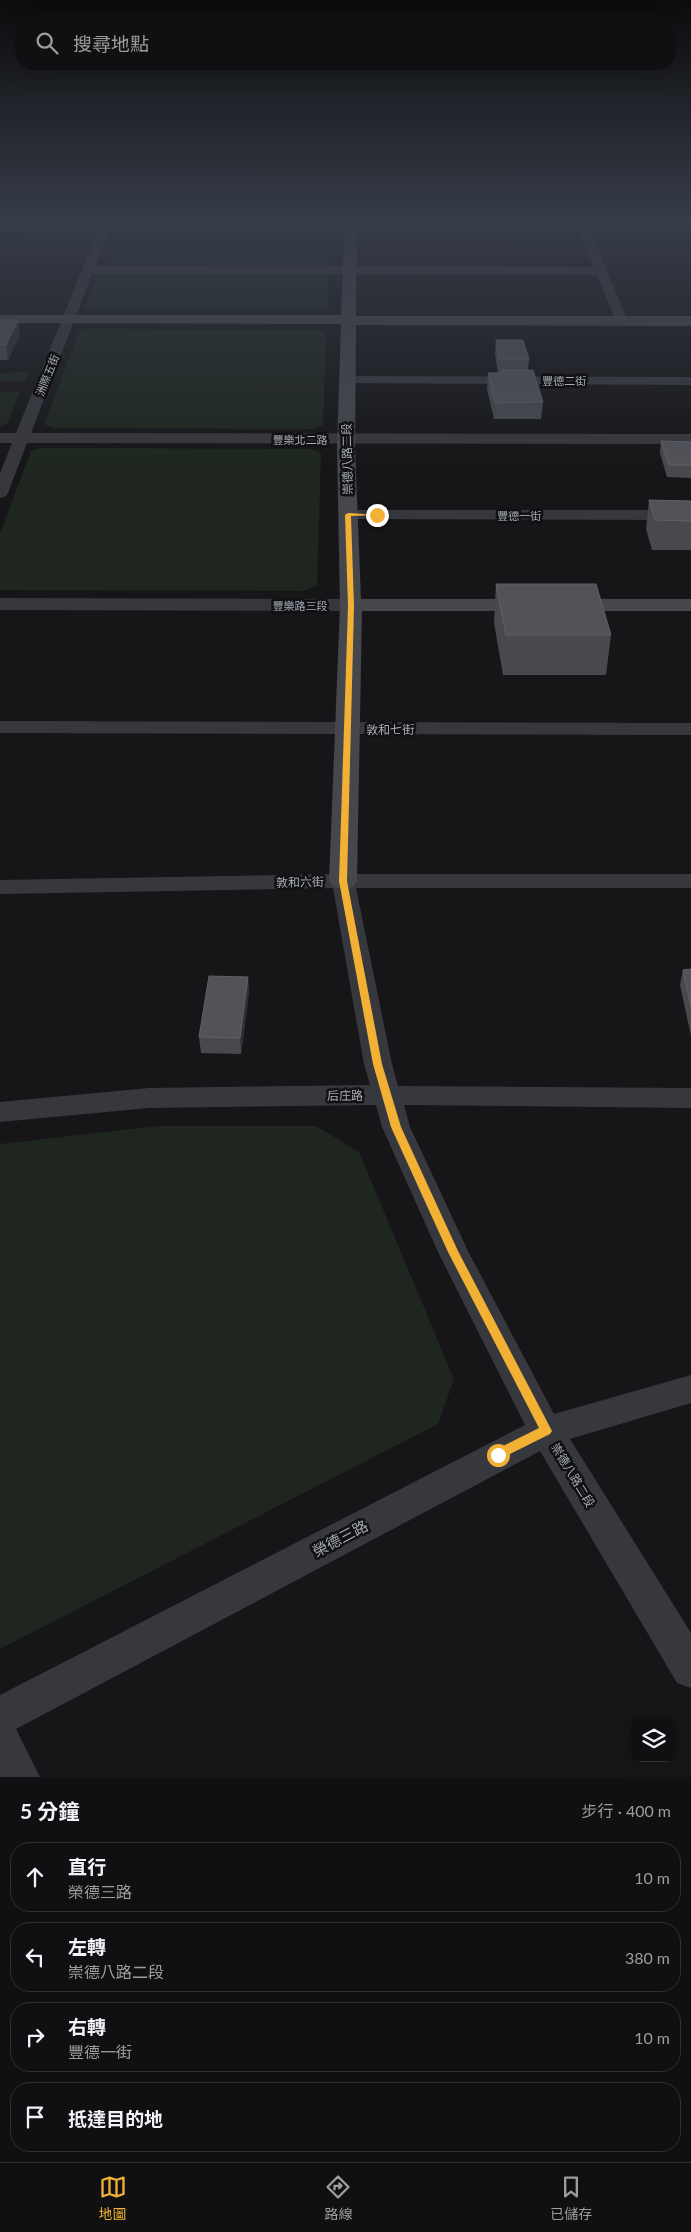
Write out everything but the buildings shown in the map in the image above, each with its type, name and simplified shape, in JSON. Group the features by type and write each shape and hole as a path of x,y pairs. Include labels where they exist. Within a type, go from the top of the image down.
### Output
{"street":[{"name":"洲際五街","path":"0,493 75,300"},
{"name":"崇德八路二段","path":"349,300 346,440 351,606 343,881 378,1064 396,1127 453,1252 546,1431 691,1669"},
{"path":"613,300 622,321"},
{"path":"0,319 691,322"},
{"name":"豐德二街","path":"347,380 691,381"},
{"name":"豐樂北二路","path":"0,438 691,440"},
{"name":"豐德一街","path":"348,515 691,515"},
{"name":"豐樂路三段","path":"0,604 691,605"},
{"name":"敦和七街","path":"0,726 691,729"},
{"name":"敦和六街","path":"0,887 343,881 691,881"},
{"name":"后庄路","path":"0,1112 149,1098 388,1096 691,1098"},
{"name":"榮德三路","path":"0,1716 546,1431 691,1389"},
{"path":"0,1740 20,1777"}],"shaded area":[{"path":"88,300 329,300 329,308 319,311 91,311 85,308"},
{"path":"89,329 318,330 326,333 323,425 312,429 53,428 44,424 79,332"},
{"path":"29,372 26,381 0,381 0,373"},
{"path":"0,392 20,392 7,424 0,426"},
{"path":"41,448 310,449 321,453 317,586 303,591 0,590 0,534 31,451"},
{"path":"158,1126 316,1126 359,1152 454,1379 438,1424 0,1649 0,1144"}],"route":[{"path":"377,515 348,515 351,606 343,881 378,1064 396,1127 453,1252 546,1431 498,1455"}]}
